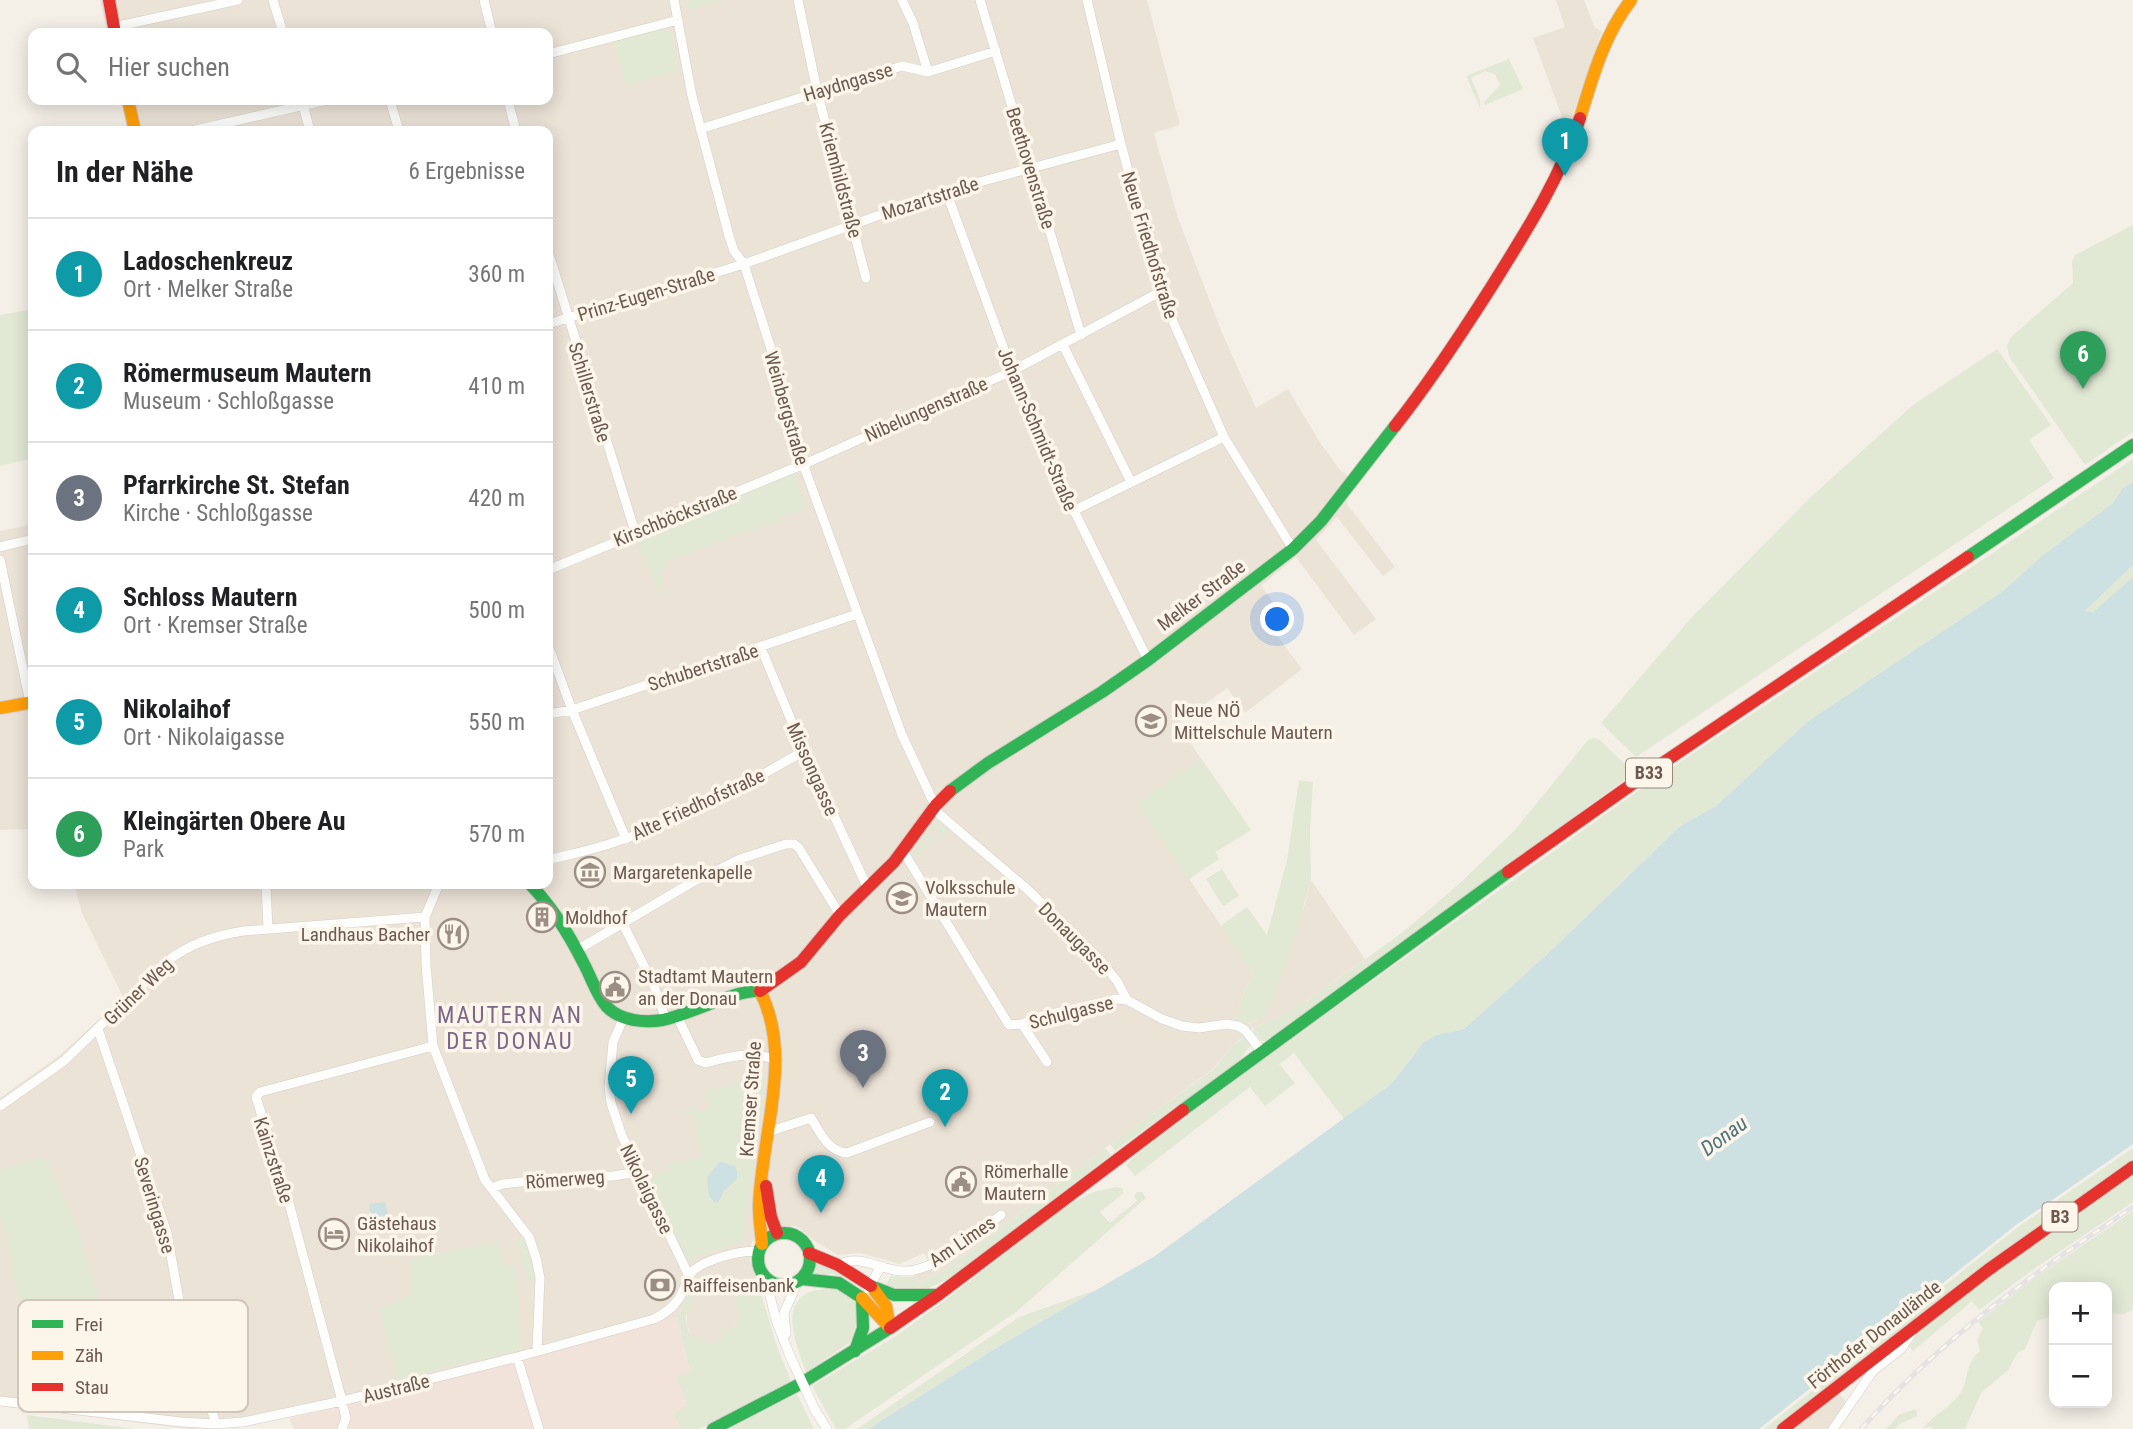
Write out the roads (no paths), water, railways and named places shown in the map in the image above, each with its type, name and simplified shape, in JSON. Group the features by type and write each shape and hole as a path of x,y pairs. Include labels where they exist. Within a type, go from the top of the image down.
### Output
{"main road":[{"path":"109,0 115,28"},
{"name":"Melker Straße","path":"760,991 801,962 840,915 903,851 936,805 969,775 1148,660 1293,550 1321,521 1433,378 1537,215 1556,180 1572,141 1603,46 1618,17 1631,0"},
{"path":"129,105 134,126"},
{"name":"B33","path":"713,1429 800,1384 890,1328 1461,905 1645,775 2133,445"},
{"path":"0,708 28,703"},
{"path":"535,889 577,950 606,1006 614,1015 640,1022 671,1018 749,990 760,991"},
{"name":"Kremser Straße","path":"760,991 772,1018 775,1060 759,1206 760,1248"},
{"name":"Förthofer Donaulände","path":"1783,1429 1988,1269 2133,1167"},
{"name":"Kremser Straße","path":"764,1171 776,1233"},
{"path":"800,1281 810,1266 809,1253 803,1241 785,1233 768,1237 760,1248 765,1277 780,1285 800,1281 836,1281 862,1298 890,1328"},
{"path":"809,1253 838,1265 871,1286 894,1295 938,1294"},
{"path":"871,1286 886,1306 890,1328"},
{"path":"855,1350 863,1328 862,1298"}],"street":[{"path":"123,28 238,0"},
{"path":"273,0 281,28"},
{"path":"484,0 491,28"},
{"name":"Weinbergstraße","path":"674,0 700,129 729,236 734,251 744,264 777,368 786,417 902,735 936,805"},
{"name":"Kriemhildstraße","path":"798,0 817,91 866,278"},
{"path":"902,0 914,23 928,72"},
{"name":"Beethovenstraße","path":"980,0 1081,335"},
{"name":"Neue Friedhofstraße","path":"1087,0 1160,292 1224,436 1293,550"},
{"path":"553,53 678,20"},
{"name":"Haydngasse","path":"700,129 902,66 928,72 996,51"},
{"path":"210,126 291,105"},
{"path":"303,105 309,126"},
{"path":"391,105 398,126"},
{"path":"509,105 515,126"},
{"name":"Mozartstraße","path":"744,264 946,191 1121,144"},
{"name":"Johann-Schmidt-Straße","path":"946,191 1012,372 1047,456 1148,660"},
{"name":"Prinz-Eugen-Straße","path":"553,322 744,264"},
{"name":"Schillerstraße","path":"553,269 635,533"},
{"name":"Nibelungenstraße","path":"802,464 1012,372 1160,292"},
{"path":"1063,345 1131,482"},
{"path":"1073,511 1224,436"},
{"name":"Kirschböckstraße","path":"553,568 802,464"},
{"path":"0,547 28,540"},
{"path":"0,560 28,684"},
{"name":"Schubertstraße","path":"553,713 572,710 857,614"},
{"name":"Missongasse","path":"761,648 804,751 868,889"},
{"path":"553,659 626,839"},
{"name":"Alte Friedhofstraße","path":"553,859 626,839 703,807 804,751"},
{"name":"Donaugasse","path":"936,805 939,814 1027,889 1100,960 1117,981 1126,1000"},
{"path":"577,950 691,883 740,859 786,844 794,844 799,848 840,915"},
{"name":"Schulgasse","path":"903,851 1009,1025 1116,999 1126,1000"},
{"path":"266,889 268,929"},
{"path":"437,889 425,917 433,1046 475,1159 491,1188 528,1237 536,1258 540,1278 537,1351"},
{"name":"Grüner Weg","path":"0,1106 64,1061 167,961 182,950 222,935 425,917"},
{"path":"623,924 671,1018 698,1060 702,1062 742,1055 766,1056 775,1060"},
{"path":"1126,1000 1182,1026 1238,1026 1245,1030 1262,1052"},
{"name":"Nikolaigasse","path":"623,1019 613,1042 609,1087 622,1136 689,1276"},
{"path":"1022,1024 1047,1062"},
{"name":"Severingasse","path":"98,1029 167,1233 179,1300"},
{"name":"Kainzstraße","path":"342,1401 289,1203 256,1097 260,1092 433,1046"},
{"path":"768,1132 811,1118 831,1147 838,1153 847,1153 930,1122"},
{"name":"Römerweg","path":"491,1188 503,1184 556,1178 613,1176 638,1172"},
{"name":"Am Limes","path":"838,1265 859,1259 906,1271 927,1266 1001,1215"},
{"path":"689,1276 703,1264 760,1248"},
{"path":"862,1298 881,1266"},
{"name":"Austraße","path":"103,1412 216,1424 271,1418 517,1357 654,1319 673,1306 689,1276"},
{"path":"765,1277 777,1323 789,1353 827,1429"},
{"path":"789,1353 785,1313 800,1281"},
{"path":"1833,1429 1873,1371 1901,1349 1919,1324"},
{"path":"517,1357 539,1429"},
{"name":"Austraße","path":"0,1401 18,1403"},
{"path":"342,1401 346,1418 342,1429"},
{"name":"Severingasse","path":"212,1412 216,1424"}],"water":[{"name":"Donau","path":"2133,482 2133,565 2085,611 2093,612 2133,577 2133,1144 2016,1225 1759,1429 868,1429 1001,1345 1155,1256 1391,1084 1424,1042 1437,1035 1464,1029 1555,947 1679,827 1716,806 1807,722 2003,591 2043,555 2113,503 2123,488"},
{"path":"720,1162 735,1166 737,1175 735,1181 715,1203 709,1196 707,1177"},
{"path":"385,1202 389,1218 372,1219 369,1204"}],"railway":[{"path":"1861,1429 1923,1365 1956,1336 2059,1257 2133,1207"}],"place":[{"name":"Ladoschenkreuz","path":"1565,176"},
{"name":"Kleingärten Obere Au","path":"2083,389"},
{"name":"Neue NÖ Mittelschule Mautern","path":"1151,721"},
{"name":"Margaretenkapelle","path":"590,872"},
{"name":"Volksschule Mautern","path":"902,898"},
{"name":"Moldhof","path":"542,917"},
{"name":"Landhaus Bacher","path":"453,934"},
{"name":"Stadtamt Mautern an der Donau","path":"615,987"},
{"name":"Pfarrkirche St. Stefan","path":"863,1088"},
{"name":"Nikolaihof","path":"631,1114"},
{"name":"Römermuseum Mautern","path":"945,1127"},
{"name":"Römerhalle Mautern","path":"961,1182"},
{"name":"Schloss Mautern","path":"821,1213"},
{"name":"Gästehaus Nikolaihof","path":"334,1234"},
{"name":"Raiffeisenbank","path":"660,1285"}],"district":[{"name":"MAUTERN AN DER DONAU","path":"510,1028"}]}
